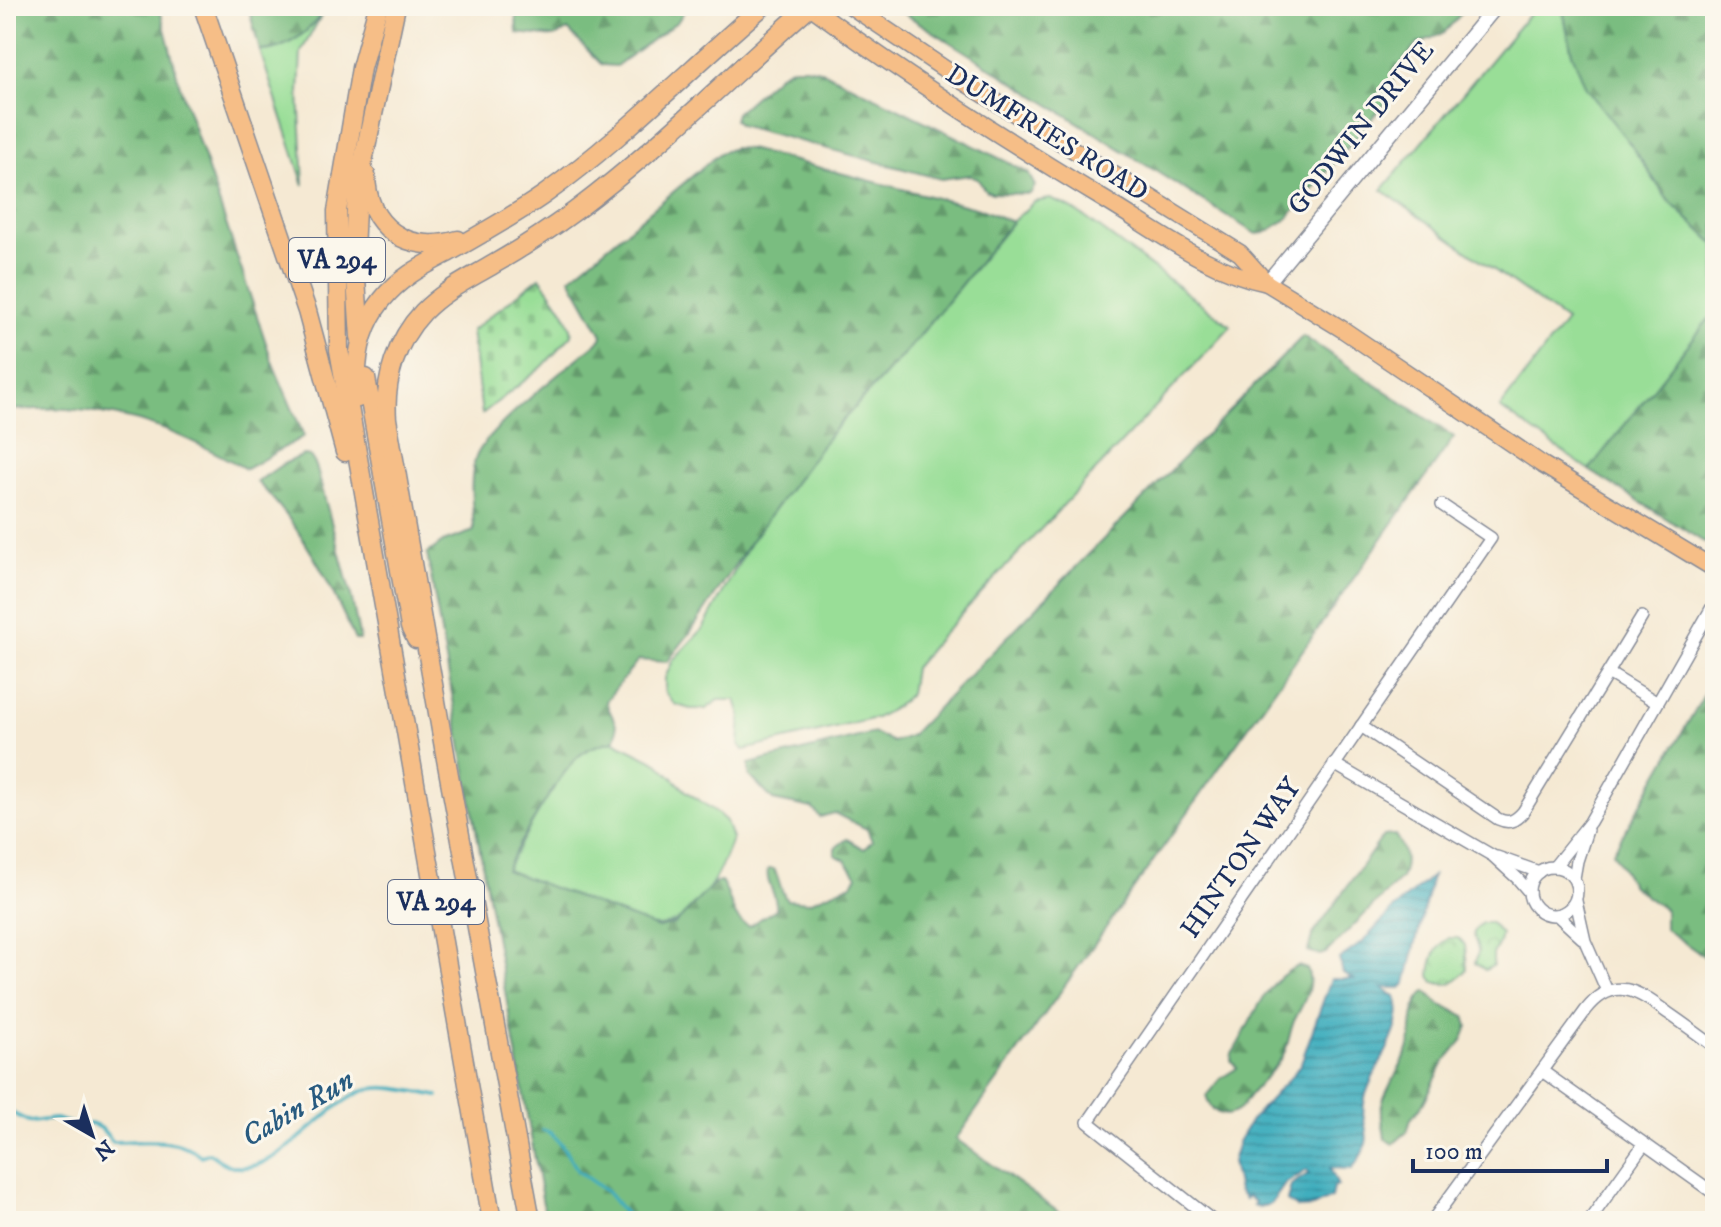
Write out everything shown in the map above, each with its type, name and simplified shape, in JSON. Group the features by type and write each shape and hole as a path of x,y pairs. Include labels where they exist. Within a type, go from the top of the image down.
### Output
{"highway":[{"path":"203,6 307,311 366,540 381,582"},
{"name":"VA 294","path":"378,6 361,68 337,220 339,350 492,1221"},
{"path":"396,6 357,190 354,231 360,342 410,627 429,663"},
{"path":"730,34 735,6"},
{"name":"VA 294","path":"370,516 356,362 360,342 375,310 404,277 516,213 570,176 763,6"},
{"name":"VA 294","path":"531,1221 387,419 388,381 403,341 423,312 465,280 526,245 603,189 810,6"},
{"path":"366,148 368,196 376,215 392,232 405,239 431,244 484,231"}],"main road":[{"name":"DUMFRIES ROAD","path":"810,6 954,107 1124,212 1218,268 1242,278 1267,283"},
{"name":"DUMFRIES ROAD","path":"851,6 964,82 1240,253 1267,283 1342,329 1543,465 1715,569"}],"street":[{"name":"GODWIN DRIVE","path":"1267,283 1496,6"},
{"name":"HINTON WAY","path":"1213,1221 1088,1122 1491,538 1442,505"},
{"path":"1529,892 1530,884 1539,872 1554,867 1590,822 1715,602"},
{"path":"1361,726 1498,819 1512,821 1523,812 1642,617"},
{"path":"1608,673 1656,702"},
{"path":"1334,764 1493,856 1539,872"},
{"path":"1493,856 1524,884 1535,907 1541,912 1557,915 1568,911 1576,901 1578,894 1574,878 1577,861 1590,822"},
{"path":"1554,867 1569,872 1574,878"},
{"path":"1576,901 1585,941 1607,991"},
{"path":"1557,915 1585,941"},
{"path":"1432,1221 1592,1003 1607,991 1622,989 1640,994 1715,1047"},
{"path":"1542,1071 1715,1194"},
{"path":"1589,1221 1644,1144"}],"green space":[{"path":"6,6 159,6 180,86 273,364 304,436 246,469 160,428 116,415 67,409 6,409"},
{"path":"248,6 326,6 299,37 280,47 260,51"},
{"path":"518,6 687,6 678,21 616,66 602,65 568,30 555,37 517,33"},
{"path":"900,6 1468,6 1444,33 1417,44 1393,74 1392,95 1287,219 1265,233 1256,234 902,12"},
{"path":"1536,6 1562,6 1572,53 1631,145 1668,200 1715,244 1715,311 1589,470 1500,408 1566,321 1382,190"},
{"path":"1562,6 1715,6 1715,244 1668,200 1631,145 1586,88 1572,53"},
{"path":"322,14 301,52 299,93 304,185 260,51 287,44"},
{"path":"793,67 820,70 1028,173 1035,186 1030,194 992,193 970,175 941,179 739,125 734,120 736,113 781,73"},
{"path":"734,148 748,149 983,210 1012,222 911,346 831,433 667,662 638,660 606,701 617,730 614,741 588,749 572,764 540,810 506,870 658,928 675,924 714,883 721,882 738,919 749,926 776,909 768,869 774,869 787,900 809,902 852,884 857,876 845,860 835,855 835,848 847,839 864,849 872,841 867,829 834,813 820,817 812,808 773,800 749,775 749,764 874,733 893,742 910,736 1303,336 1454,437 956,1139 1071,1221 546,1221 427,554 443,542 474,531 472,475 476,457 484,444 513,413 601,339 602,335 570,278 720,153"},
{"path":"1050,199 1086,218 1231,326 939,638 914,668 910,694 897,706 876,718 744,750 739,745 741,715 736,700 719,700 706,709 690,709 674,704 665,692 665,678 673,660 703,629 751,541 831,433 911,346 1012,222 1034,202"},
{"path":"540,277 564,313 572,335 542,367 482,414 471,331"},
{"path":"1715,311 1715,549 1589,470"},
{"path":"304,455 310,456 316,466 360,640 355,640 325,577 301,536 257,482 283,464"},
{"path":"1715,676 1715,964 1665,929 1665,910 1632,886 1613,852"},
{"path":"614,741 658,763 686,791 726,821 732,839 720,869 701,900 675,922 660,926 644,924 506,870 540,809 571,764 588,749"},
{"path":"1395,835 1404,856 1401,878 1326,953 1320,955 1308,951 1312,936 1383,836"},
{"path":"1482,923 1491,923 1501,934 1493,954 1493,966 1485,970 1475,963 1478,951 1474,933"},
{"path":"1449,938 1458,938 1465,945 1467,969 1453,982 1434,982 1430,976 1433,959 1440,945"},
{"path":"1298,966 1307,969 1309,989 1282,1057 1240,1109 1227,1115 1218,1113 1206,1096 1220,1079 1237,1068 1231,1060 1232,1054 1259,1004 1276,982"},
{"path":"1426,991 1439,1004 1465,1016 1468,1026 1463,1039 1443,1064 1424,1102 1411,1119 1407,1132 1393,1144 1385,1139 1382,1105 1410,1044 1417,1002"}],"water":[{"path":"1432,876 1406,983 1401,988 1382,988 1396,997 1399,1009 1393,1035 1365,1098 1363,1110 1367,1139 1361,1156 1352,1169 1330,1168 1338,1186 1333,1187 1331,1198 1313,1207 1298,1208 1287,1201 1291,1185 1309,1173 1307,1170 1285,1184 1271,1204 1253,1205 1255,1202 1248,1196 1245,1199 1238,1191 1232,1162 1238,1142 1251,1120 1301,1063 1331,979 1353,979 1343,973 1339,959 1363,942 1391,911"}],"waterway":[{"name":"Cabin Run","path":"6,1110 30,1122 55,1119 79,1126 91,1124 101,1128 113,1142 147,1141 181,1145 201,1156 209,1153 231,1166 248,1167 282,1151 332,1110 363,1091 390,1088 438,1096"},
{"name":"Cabin Run","path":"543,1130 551,1133 578,1171 607,1192 631,1221"}]}
